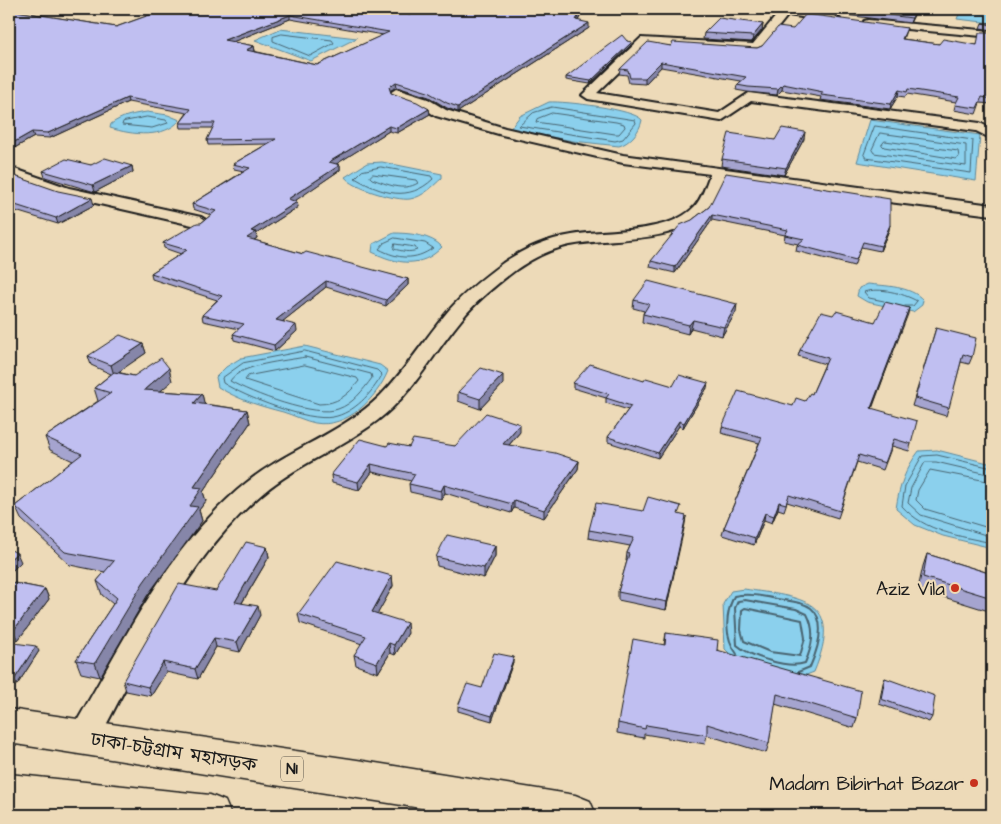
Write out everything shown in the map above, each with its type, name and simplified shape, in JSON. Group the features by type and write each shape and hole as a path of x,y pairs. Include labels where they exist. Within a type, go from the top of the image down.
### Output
{"highway":[{"name":"ঢাকা-চট্টগ্রাম মহাসড়ক","path":"9,726 357,778 575,815"},
{"path":"9,794 210,815"}],"street":[{"path":"992,34 909,28 784,12 756,48 645,40 588,95 721,117 749,97 980,128 992,135"},
{"path":"396,93 423,102 441,113 553,144 623,159 719,171 865,194 992,210"},
{"path":"9,171 65,192 201,222"},
{"path":"84,737 180,573 218,523 252,489 286,464 355,426 377,410 458,312 508,268 533,251 570,240 656,230 684,221 699,211 719,171"}],"water":[{"path":"961,9 992,12 992,23 957,19"},
{"path":"280,29 357,38 311,61 255,40"},
{"path":"549,102 583,104 613,109 626,112 642,120 634,136 619,146 573,141 510,129 520,116"},
{"path":"147,112 168,115 180,120 173,126 157,133 138,134 110,128 111,124 119,119"},
{"path":"870,120 980,135 976,181 857,162"},
{"path":"382,162 442,174 442,178 419,196 403,199 385,196 365,189 345,177 367,163"},
{"path":"394,233 426,237 442,247 426,259 408,262 391,259 372,252 373,244"},
{"path":"868,284 905,289 918,295 923,300 922,305 913,312 867,302 857,296 859,288"},
{"path":"305,346 380,365 388,371 369,401 349,416 327,424 311,422 258,405 234,396 218,387 216,377 226,367 241,358"},
{"path":"937,450 992,464 992,548 943,536 915,525 896,509 903,479 914,458 919,451"},
{"path":"744,589 784,595 800,600 812,606 821,616 824,629 822,648 814,672 801,677 736,660 725,649 723,604 731,591"}],"building":[{"path":"166,9 377,9 410,15 417,9 526,9 580,13 576,20 589,23 458,107 428,92 396,82 389,87 391,93 417,102 429,109 397,128 389,126 329,162 340,165 288,199 297,202 251,231 256,232 247,238 303,254 306,252 408,279 386,300 326,281 276,320 296,325 274,345 233,334 244,324 202,315 222,296 151,273 187,250 163,243 197,223 201,223 216,211 192,204 250,168 233,164 276,139 207,140 215,123 180,123 191,109 127,98 48,133 32,132 9,145 9,10 116,27","holes":["290,15 389,32 317,65 246,50 254,46 224,40"]},
{"path":"841,9 884,14 887,9 916,9 912,18"},
{"path":"806,14 907,28 902,39 939,44 943,39 977,45 979,33 992,33 992,99 982,97 977,108 955,105 959,97 908,89 907,92 899,90 891,104 821,95 823,92 783,84 778,89 737,85 746,77 661,62 645,78 630,78 628,70 620,69 648,42 671,46 673,42 757,48 762,46 778,27 793,29"},
{"path":"719,18 763,24 753,36 704,33"},
{"path":"622,35 627,41 632,42 591,81 566,77"},
{"path":"782,128 805,132 786,168 722,159 729,133 775,140"},
{"path":"105,158 132,166 93,185 43,171 66,159 91,165"},
{"path":"726,173 890,199 890,225 881,246 863,242 856,260 797,245 804,239 785,235 788,230 712,215 675,267 651,261 680,225 692,220 709,207"},
{"path":"9,174 58,191 92,198 56,218 9,203"},
{"path":"648,281 737,304 724,327 693,320 689,325 643,314 649,304 634,300"},
{"path":"885,302 909,308 871,408 917,421 911,444 894,439 885,463 859,455 840,511 789,495 786,504 779,502 774,516 765,513 755,538 724,528 762,437 722,427 738,391 793,406 796,398 805,401 810,393 812,394 828,358 800,350 821,312 833,315 836,311 875,322"},
{"path":"936,328 976,338 972,357 963,354 949,408 915,398"},
{"path":"120,335 143,344 111,365 88,356"},
{"path":"161,358 169,368 144,390 202,394 194,403 247,410 194,487 202,488 190,506 198,507 143,583 95,663 76,660 117,598 97,581 114,561 65,552 15,506 82,454 45,437 111,393 94,388 114,372 134,376"},
{"path":"590,364 644,381 646,378 673,386 679,375 708,383 684,423 679,421 658,453 608,437 631,406 606,398 609,394 573,383"},
{"path":"481,368 503,375 480,399 458,392"},
{"path":"486,413 520,424 503,444 555,453 579,461 544,510 514,500 512,504 444,485 441,491 409,484 415,474 371,464 358,482 331,475 360,439 387,446 389,443 409,447 413,439 455,446"},
{"path":"648,497 681,506 678,514 686,516 667,602 618,592 629,554 627,553 634,538 589,530 596,503 643,511"},
{"path":"447,535 495,546 484,568 436,557"},
{"path":"246,542 267,547 235,602 258,606 237,642 214,638 195,669 163,662 148,687 123,681 179,584 216,591"},
{"path":"9,549 17,553 9,560"},
{"path":"927,554 992,574 992,598 923,577"},
{"path":"337,561 392,576 372,612 407,623 394,645 389,643 377,663 354,655 366,636 298,614"},
{"path":"9,582 45,589 13,631 9,630"},
{"path":"666,633 718,640 717,650 861,691 857,718 777,694 769,743 707,724 707,735 646,725 645,729 618,723 633,639 665,645"},
{"path":"14,643 36,646 14,680 9,679 9,651"},
{"path":"494,653 514,657 492,716 458,706 467,684 482,688"},
{"path":"885,678 935,696 932,717 881,699"}],"place":[{"name":"Aziz Vila","path":"955,588"},
{"name":"Madam Bibirhat Bazar","path":"974,783"}]}
